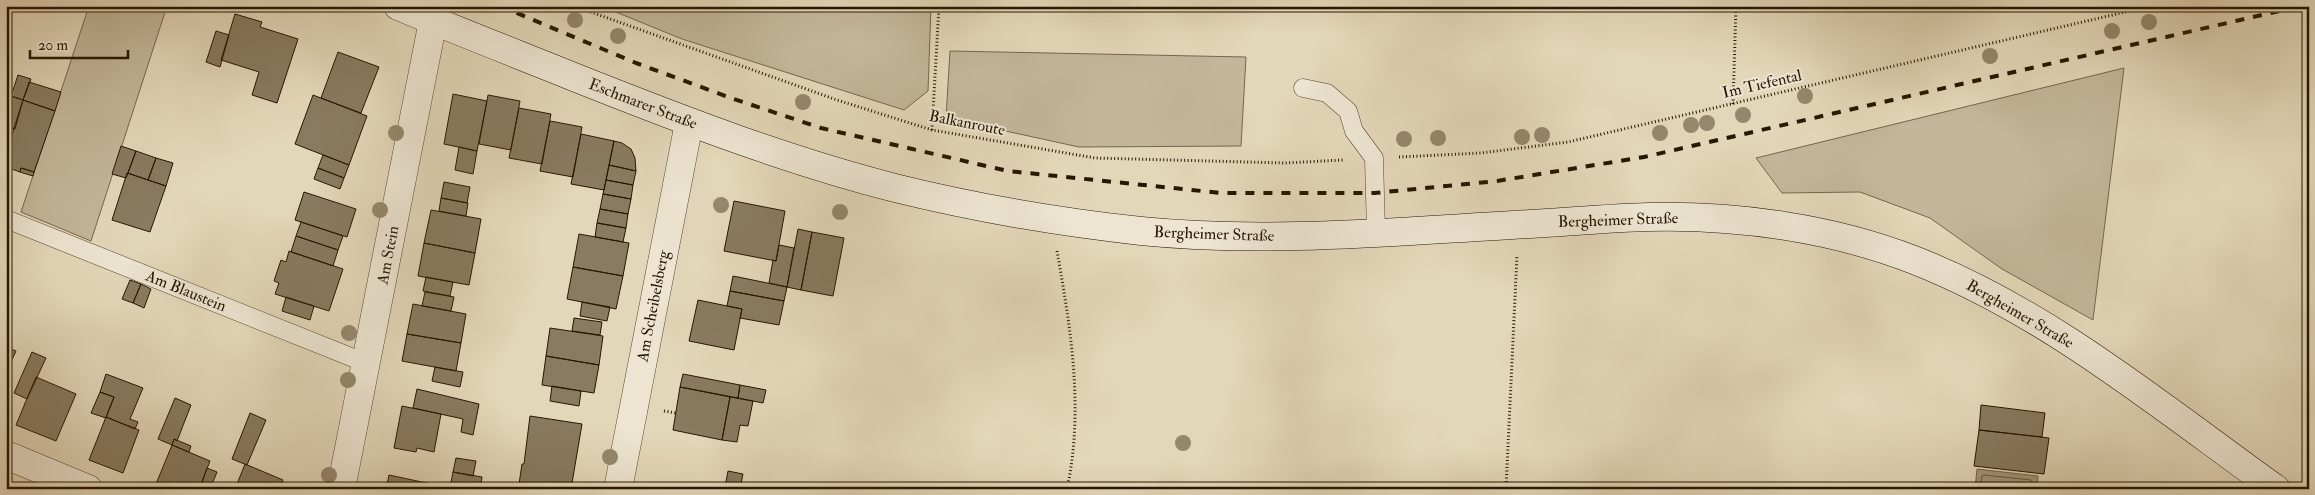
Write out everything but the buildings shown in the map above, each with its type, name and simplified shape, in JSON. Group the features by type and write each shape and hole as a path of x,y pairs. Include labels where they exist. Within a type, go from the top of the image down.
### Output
{"street":[{"name":"Eschmarer Straße","path":"398,6 689,123 893,188"},
{"name":"Am Stein","path":"341,489 433,21"},
{"name":"Am Scheibelsberg","path":"618,489 689,123"},
{"name":"Bergheimer Straße","path":"893,188 1052,220 1145,231 1224,237 1295,236 1651,217 1748,222 1843,238 1910,259 1970,284 2033,319 2088,354 2276,489"},
{"path":"6,455 88,489"}],"lane":[{"path":"1303,88 1327,93 1348,111 1354,131 1374,158 1376,232"},
{"name":"Am Blaustein","path":"6,219 366,363"}],"path":[{"name":"Balkanroute","path":"574,6 837,100 932,130 1095,158 1285,163 1374,158"},
{"path":"932,130 939,6"},
{"path":"1733,104 1736,6"},
{"name":"Im Tiefental","path":"1374,158 1481,152 1568,142 2151,6"},
{"path":"1052,220 1068,306 1075,380 1074,433 1071,471 1067,489"},
{"path":"1506,489 1518,224"}],"shaded area":[{"path":"89,6 167,6 91,241 21,212"},
{"path":"601,6 931,6 928,91 904,110 682,39"},
{"path":"950,51 1246,57 1241,146 1079,147 946,118"},
{"path":"2124,68 2093,320 2002,269 1930,218 1860,192 1782,193 1756,158"}],"water":[{"path":"1977,469 2038,476 2037,489 1975,489"}],"railway":[{"path":"500,6 636,63 731,98 821,128 1008,171 1221,193 1375,193 1497,181 1644,157 2301,6"}]}
